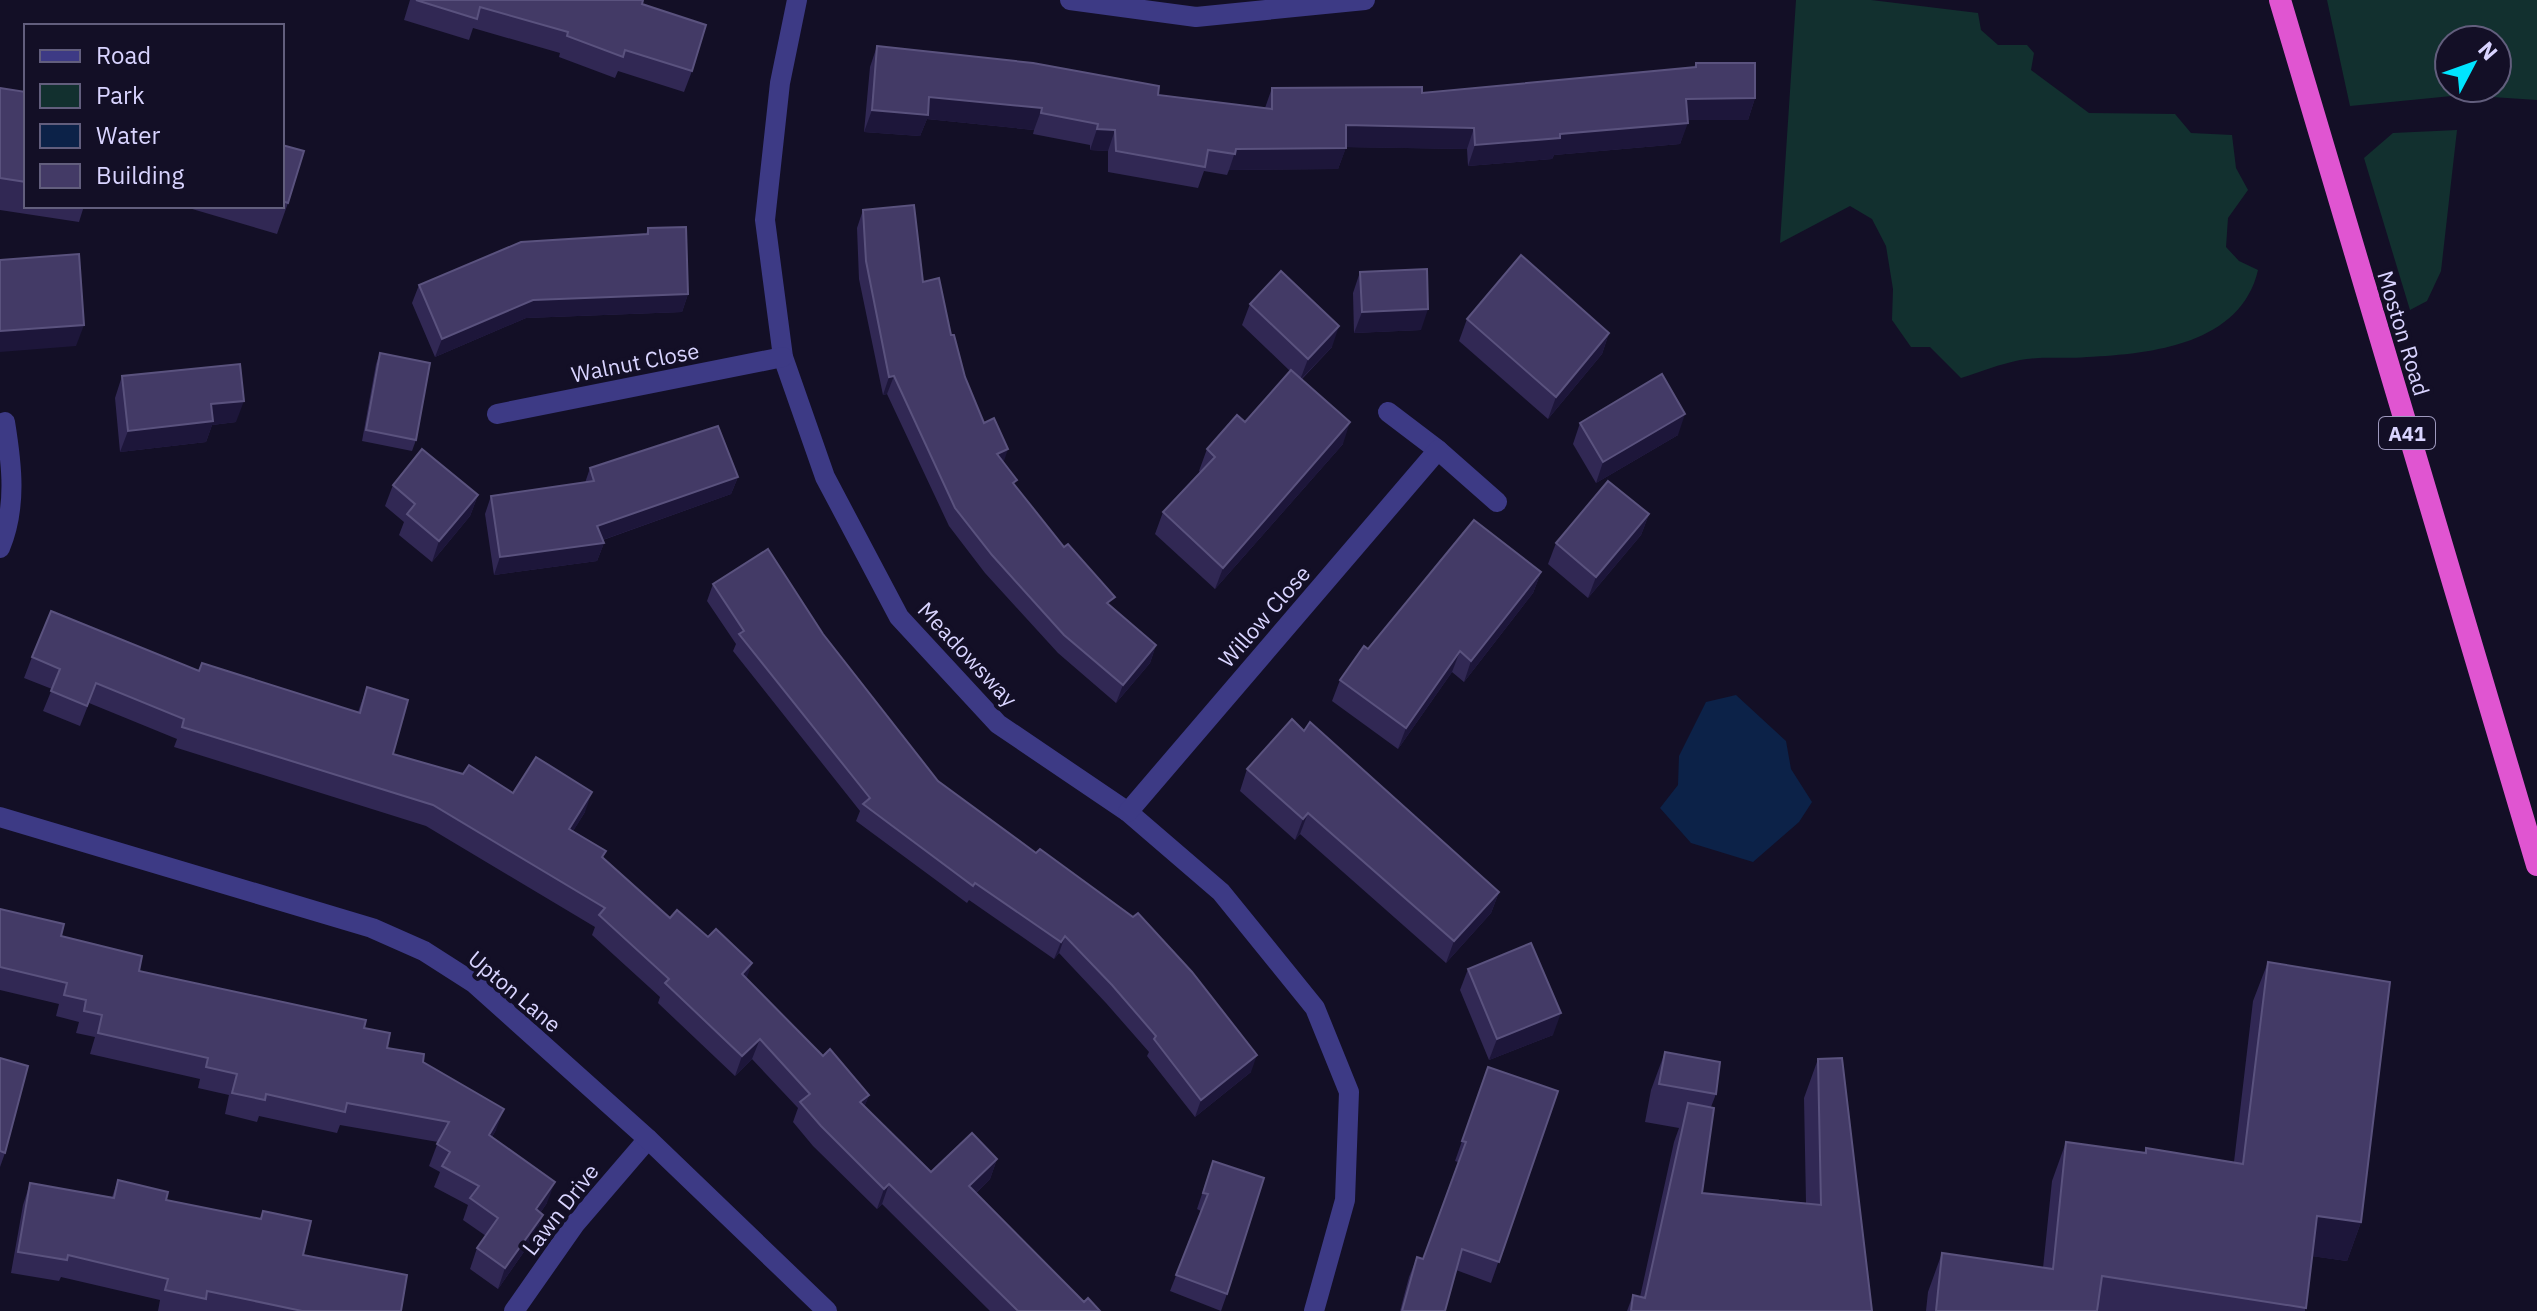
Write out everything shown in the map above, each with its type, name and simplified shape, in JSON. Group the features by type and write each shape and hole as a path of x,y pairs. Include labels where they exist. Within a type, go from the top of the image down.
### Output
{"highway":[{"name":"Moston Road","path":"2280,0 2537,865"}],"street":[{"name":"Meadowsway","path":"797,0 780,83 765,220 783,357 825,477 899,617 998,724 1128,812 1221,892 1315,1008 1349,1092 1345,1200 1314,1311"},
{"path":"1070,0 1196,17 1365,0"},
{"name":"Walnut Close","path":"497,414 783,357"},
{"path":"1388,412 1438,450 1497,502"},
{"path":"0,548 9,525 12,470 5,422"},
{"name":"Willow Close","path":"1128,812 1438,450"},
{"name":"Upton Lane","path":"0,817 372,928 424,951 474,983 648,1139 827,1311"},
{"name":"Lawn Drive","path":"514,1311 575,1224 648,1139"}],"green space":[{"path":"1796,0 1871,0 1978,13 1981,30 1998,45 2027,45 2034,53 2031,70 2089,113 2175,114 2191,133 2232,135 2236,168 2248,190 2228,218 2226,247 2239,261 2258,270 2248,295 2233,314 2214,329 2165,348 2139,353 2028,359 1961,378 1930,347 1911,347 1892,320 1893,289 1886,246 1872,219 1850,206 1780,243"},
{"path":"2327,0 2537,0 2537,100 2513,98 2513,24 2433,24 2433,98 2350,106"},
{"path":"2457,130 2441,271 2427,301 2410,310 2364,158 2393,133"}],"water":[{"path":"1736,695 1786,741 1791,769 1812,802 1799,822 1753,862 1691,843 1660,808 1678,785 1679,756 1706,702"}],"building":[{"path":"416,0 643,0 642,4 706,25 692,71 625,50 623,57 567,36 568,32 480,7 477,19"},
{"path":"877,46 1033,63 1159,86 1158,95 1272,109 1272,88 1422,87 1422,93 1696,67 1696,63 1755,63 1755,98 1686,99 1688,123 1475,145 1474,128 1346,125 1346,148 1236,149 1235,154 1208,150 1205,167 1116,151 1115,130 1097,129 1098,124 1041,113 1042,108 929,97 928,115 872,110"},
{"path":"0,88 24,92 24,182 0,178"},
{"path":"284,146 304,151 288,203 284,202"},
{"path":"914,205 923,282 939,278 951,335 954,335 965,377 984,423 994,418 1008,449 997,454 1017,480 1013,483 1064,547 1068,544 1115,597 1107,603 1156,645 1123,685 1064,635 992,555 955,508 894,376 889,377 866,261 863,210"},
{"path":"686,227 688,294 533,300 442,339 419,285 521,242 648,234 648,228"},
{"path":"79,254 84,325 0,331 0,260"},
{"path":"1521,255 1609,333 1556,397 1467,319"},
{"path":"1427,269 1428,309 1362,312 1360,272"},
{"path":"1281,271 1339,326 1308,359 1250,304"},
{"path":"380,353 430,363 416,440 366,430"},
{"path":"240,364 244,401 211,404 213,421 128,431 122,376"},
{"path":"1291,370 1350,422 1223,568 1163,512 1215,457 1207,449 1237,415 1245,422"},
{"path":"1662,374 1685,414 1603,462 1580,423"},
{"path":"718,426 738,477 597,526 604,543 500,557 491,496 594,481 590,468"},
{"path":"422,449 478,495 439,541 407,514 415,504 393,485"},
{"path":"1608,481 1649,514 1596,577 1556,543"},
{"path":"1474,520 1541,572 1471,661 1460,651 1406,728 1340,680 1364,646 1368,649"},
{"path":"768,549 823,634 938,781 1036,853 1040,849 1133,917 1138,913 1192,972 1257,1055 1201,1100 1154,1039 1156,1036 1065,936 1061,942 975,883 973,886 863,804 870,798 739,634 744,631 713,584"},
{"path":"51,611 199,671 202,663 360,713 367,687 408,700 393,754 463,774 469,765 513,793 536,757 592,792 569,829 606,851 602,857 670,918 677,910 708,937 716,929 752,963 742,974 823,1056 830,1049 869,1095 860,1102 931,1172 972,1133 997,1159 969,1186 1084,1302 1088,1298 1100,1311 1018,1311 889,1184 884,1189 821,1126 800,1102 810,1094 760,1039 742,1056 665,983 669,979 599,915 605,908 433,805 182,727 184,719 96,683 87,706 51,691 60,669 32,657"},
{"path":"1292,719 1304,731 1310,722 1499,892 1454,941 1308,813 1303,819 1247,769"},
{"path":"0,909 64,924 61,936 142,956 139,971 366,1020 364,1028 390,1033 387,1048 424,1054 423,1062 504,1109 489,1135 555,1182 536,1209 543,1215 505,1268 477,1248 498,1218 470,1198 479,1186 442,1166 450,1152 437,1144 449,1122 347,1103 345,1112 266,1094 265,1100 232,1093 237,1074 206,1067 208,1058 98,1033 102,1015 84,1011 86,1000 64,995 67,983 0,967"},
{"path":"1531,943 1561,1013 1497,1039 1468,969"},
{"path":"2268,962 2390,982 2361,1222 2317,1216 2306,1308 2102,1276 2097,1311 1936,1311 1942,1253 2053,1269 2066,1142 2146,1153 2146,1148 2243,1164"},
{"path":"1665,1052 1720,1062 1716,1094 1659,1084"},
{"path":"0,1058 28,1066 5,1153 0,1151"},
{"path":"1842,1058 1872,1311 1631,1311 1633,1295 1645,1298 1688,1103 1714,1108 1702,1193 1821,1205 1818,1059"},
{"path":"1488,1067 1558,1091 1499,1262 1462,1249 1445,1311 1402,1311 1417,1257 1423,1259 1466,1142 1462,1141"},
{"path":"1213,1161 1264,1178 1227,1294 1176,1275 1208,1194 1203,1193"},
{"path":"118,1180 168,1192 166,1200 261,1219 263,1211 311,1221 303,1255 407,1275 401,1311 302,1311 207,1291 206,1299 165,1290 168,1279 68,1255 67,1260 18,1252 30,1183 114,1198"}]}
